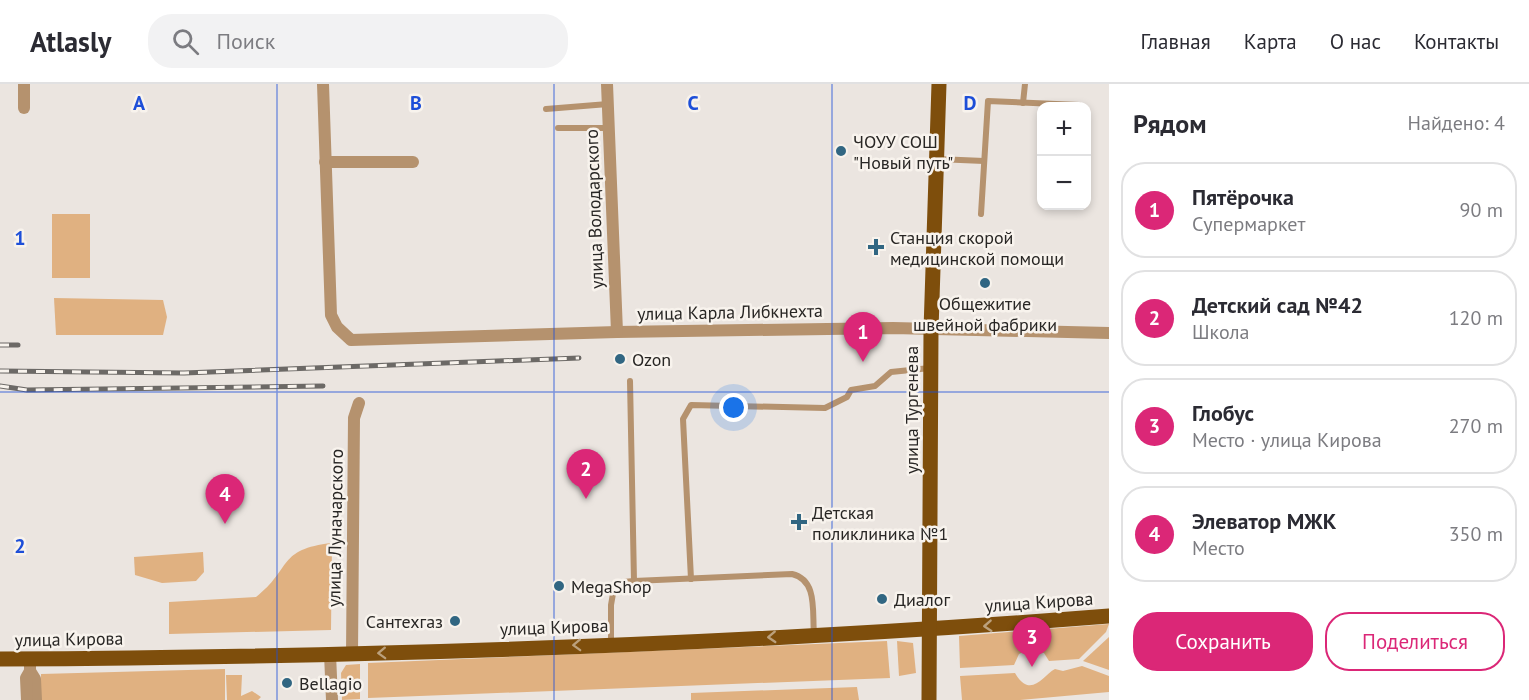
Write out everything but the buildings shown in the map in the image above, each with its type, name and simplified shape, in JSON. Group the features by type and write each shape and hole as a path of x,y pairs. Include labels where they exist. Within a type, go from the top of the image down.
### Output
{"main road":[{"name":"улица Тургенева","path":"929,700 931,330 939,84"},
{"name":"улица Кирова","path":"0,659 30,665 611,644 930,629 1109,616"}],"street":[{"path":"24,84 24,108"},
{"path":"323,84 326,162 413,162"},
{"name":"улица Володарского","path":"607,84 617,332"},
{"name":"улица Карла Либкнехта","path":"326,162 331,315 337,327 351,340 617,332 931,330 1109,333"},
{"name":"улица Луначарского","path":"352,654 354,417 358,403"},
{"path":"330,654 332,700"},
{"path":"27,700 26,678 30,665"},
{"path":"30,665 35,679 36,700"}],"lane":[{"path":"1023,103 1024,84"},
{"path":"981,214 988,101 1037,104"},
{"path":"546,109 608,104"},
{"path":"558,128 609,128"},
{"path":"935,159 984,161"},
{"path":"691,579 683,419 691,405 825,408 847,397 851,390 875,386 891,372 931,368"},
{"path":"630,381 634,581"},
{"path":"611,644 611,605 614,588 623,582 634,581 792,574 802,577 811,594 814,635"}],"shaded area":[{"path":"52,214 90,214 90,278 52,278"},
{"path":"54,298 163,300 167,317 163,335 56,335"},
{"path":"332,543 331,630 169,634 169,602 256,597 293,555 314,546"},
{"path":"203,552 204,572 196,581 162,583 135,575 134,557"},
{"path":"1109,624 1106,632 1079,659 1049,661 1044,653 1030,649 1019,654 1014,665 960,668 959,636"},
{"path":"1109,637 1109,670 1083,661"},
{"path":"887,641 890,678 368,698 368,663"},
{"path":"897,641 913,643 916,673 899,676"},
{"path":"360,664 360,699 342,700 341,673 346,665"},
{"path":"1082,666 1109,676 1109,692 1020,700 962,700 960,676 1015,673 1026,685 1032,685 1055,669 1063,671"},
{"path":"225,669 225,700 41,700 41,674"},
{"path":"226,675 242,675 241,696 252,691 261,697 258,700 227,700"},
{"path":"857,687 859,700 691,700 691,693"}],"railway":[{"path":"0,345 18,345"},
{"path":"0,371 184,373 579,358"},
{"path":"0,386 27,390 323,386"}],"place":[{"name":"ЧОУУ СОШ \"Новый путь\"","path":"841,151"},
{"name":"Станция скорой медицинской помощи","path":"876,247"},
{"name":"Общежитие швейной фабрики","path":"985,283"},
{"name":"Ozon","path":"620,359"},
{"name":"Пятёрочка","path":"863,362"},
{"name":"Детский сад №42","path":"586,499"},
{"name":"Детская поликлиника №1","path":"799,522"},
{"name":"Элеватор МЖК","path":"225,524"},
{"name":"MegaShop","path":"559,586"},
{"name":"Диалог","path":"882,599"},
{"name":"Сантехгаз","path":"455,621"},
{"name":"Глобус","path":"1032,667"},
{"name":"Bellagio","path":"287,683"}]}
